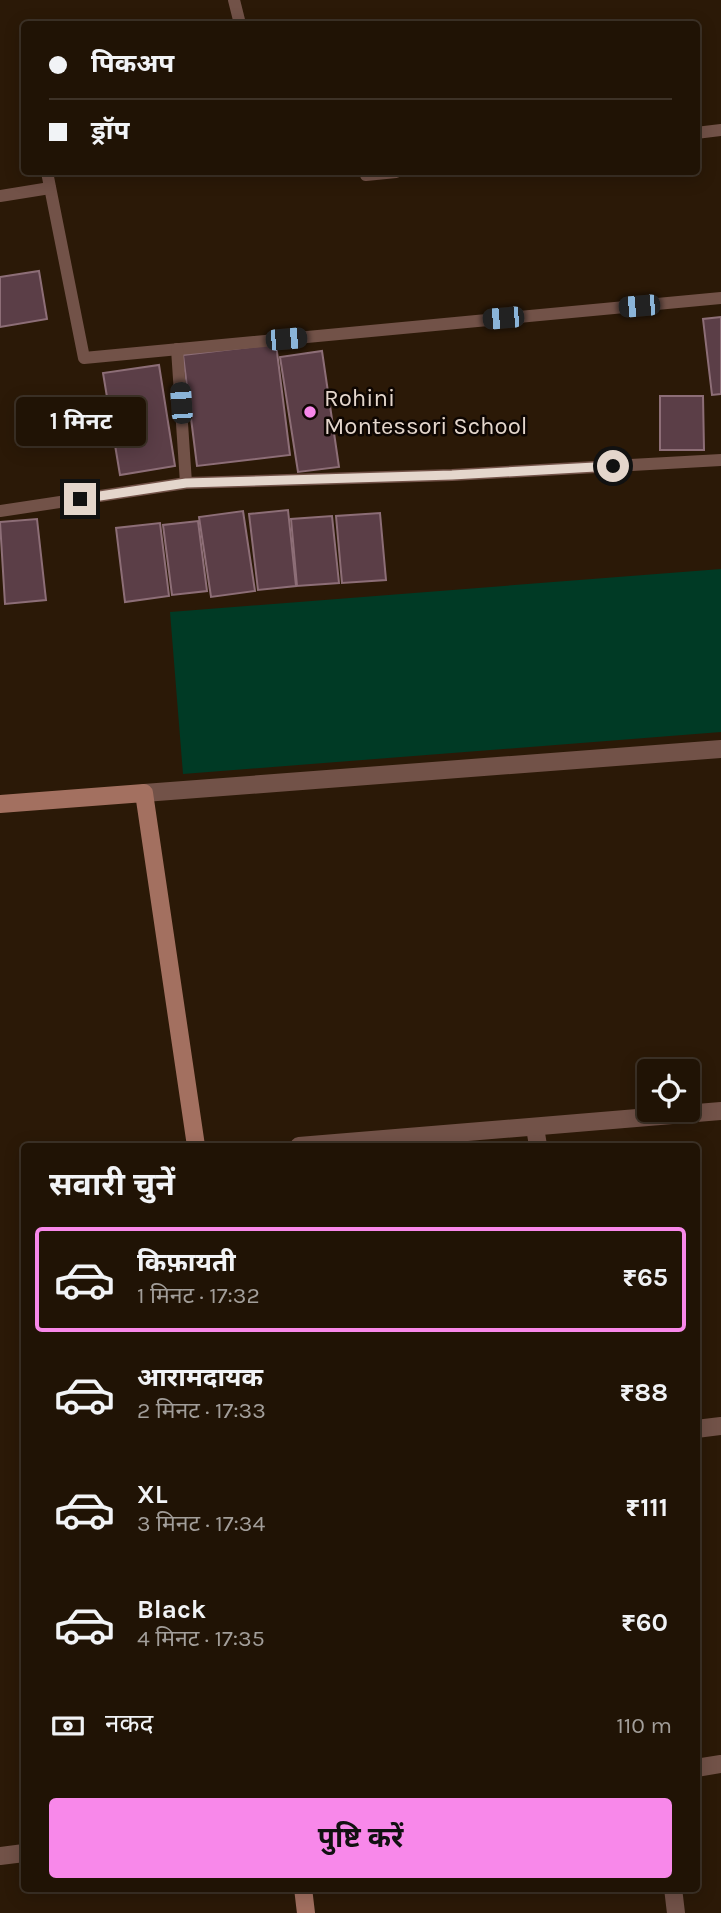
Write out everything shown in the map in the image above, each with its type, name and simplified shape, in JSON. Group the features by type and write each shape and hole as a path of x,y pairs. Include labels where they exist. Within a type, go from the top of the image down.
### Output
{"street":[{"path":"0,804 721,749"},
{"path":"144,793 195,1143"},
{"path":"336,1143 721,1111"},
{"path":"535,1127 538,1143"},
{"path":"700,1429 721,1426"},
{"path":"700,1767 721,1764"},
{"path":"0,1856 21,1853"},
{"path":"303,1892 306,1913"},
{"path":"674,1892 677,1913"}],"lane":[{"path":"237,0 240,21"},
{"path":"700,133 721,130"},
{"path":"48,175 84,358 721,298"},
{"path":"0,196 50,188"},
{"path":"177,349 186,483"},
{"path":"0,511 186,483 452,475 721,460"}],"green space":[{"path":"721,569 721,732 183,774 170,612"}],"building":[{"path":"39,271 47,319 0,327 0,277"},
{"path":"721,317 721,394 712,395 703,319"},
{"path":"276,344 290,455 197,466 183,355"},
{"name":"Rohini Montessori School","path":"322,351 339,467 298,472 280,357"},
{"path":"159,365 175,466 120,475 103,373"},
{"path":"660,396 703,396 704,450 660,450"},
{"path":"288,510 296,586 258,590 249,514"},
{"path":"243,511 255,591 211,597 199,517"},
{"path":"380,513 386,580 342,583 336,516"},
{"path":"332,516 339,583 297,586 291,519"},
{"path":"37,519 46,600 5,604 0,522"},
{"path":"198,521 207,591 172,595 163,525"},
{"path":"160,523 169,596 125,602 116,528"}],"place":[{"name":"Rohini Montessori School","path":"310,412"}],"route":[{"path":"80,499 186,483 452,475 613,466"}]}
